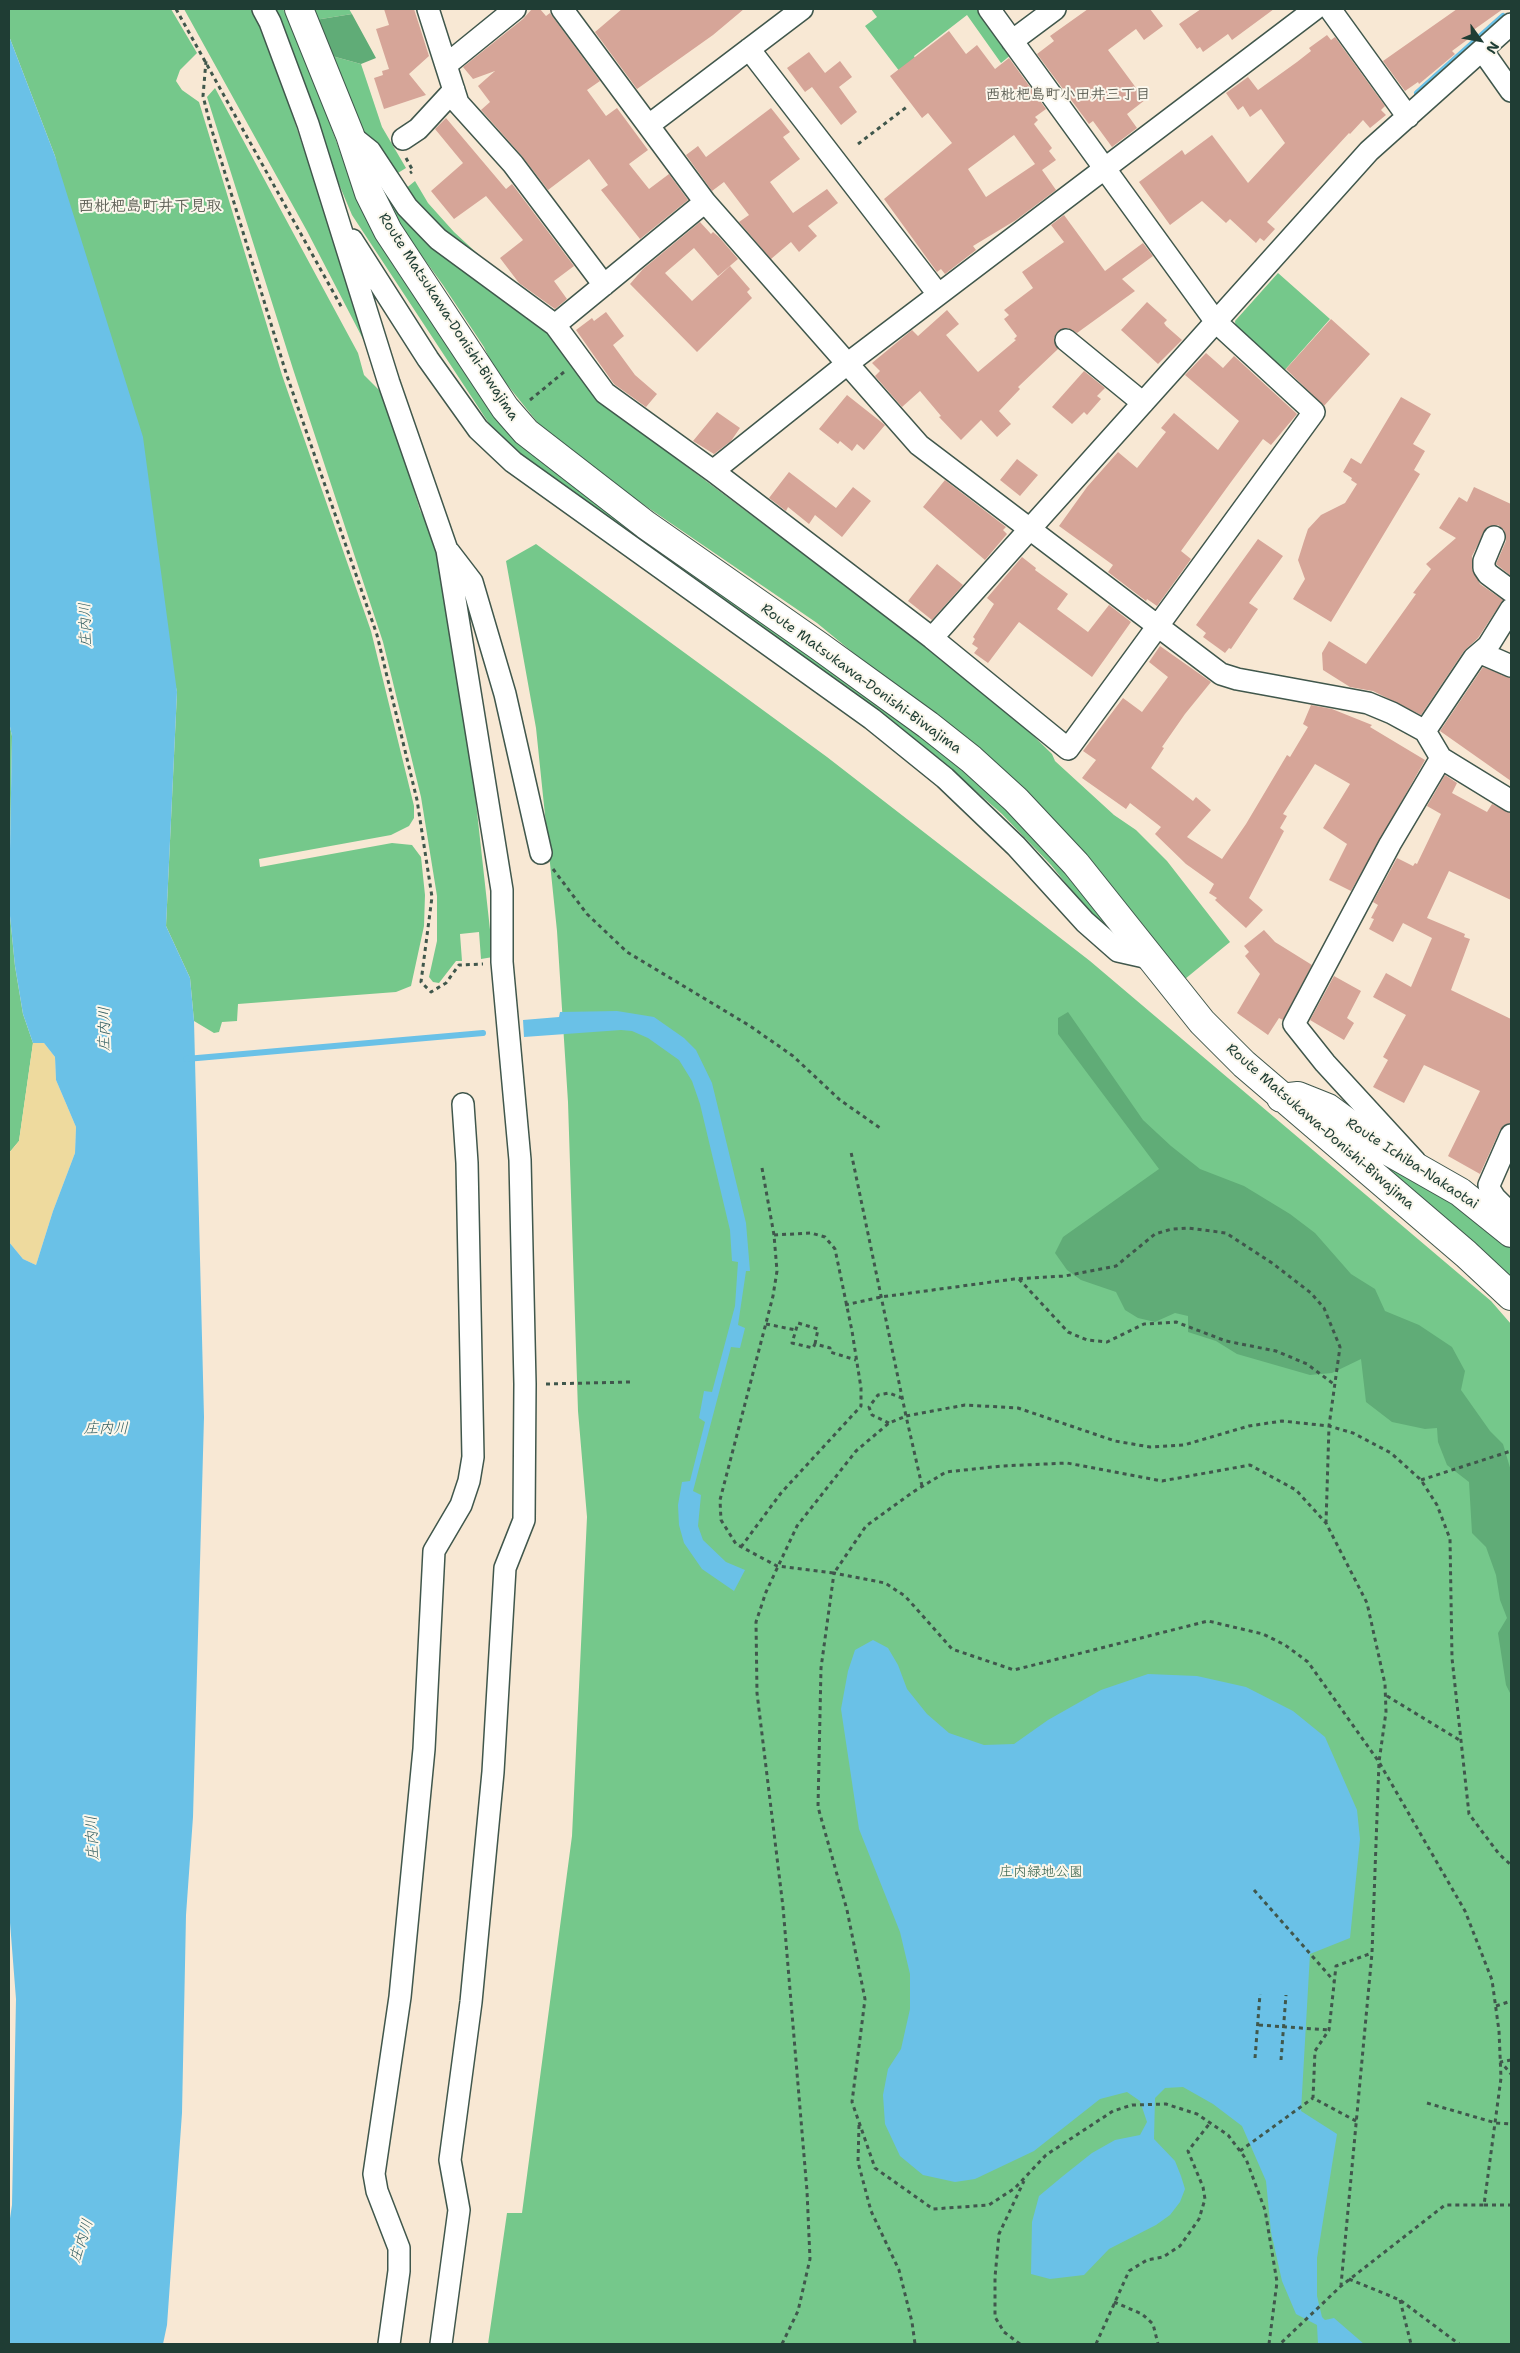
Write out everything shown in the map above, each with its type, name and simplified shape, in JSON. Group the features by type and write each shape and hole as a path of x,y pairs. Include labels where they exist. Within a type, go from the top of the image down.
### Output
{"main road":[{"name":"Route Matsukawa-Donishi-Biwajima","path":"298,9 350,135 369,193 388,231 506,408 526,432 646,525 819,646 928,725 971,759 1016,800 1076,864 1116,913 1149,958 1202,1022 1281,1098 1466,1254 1511,1296"},
{"name":"Route Ichiba-Nakaotai","path":"1281,1098 1298,1096 1328,1108 1381,1147 1460,1192 1511,1232"}],"street":[{"path":"263,9 270,22 308,124 389,383 447,550 502,890 502,962 520,1160 525,1384 524,1520 505,1568 492,1792 471,2002 450,2160 459,2210 441,2344"},
{"path":"428,9 458,103 512,164 604,285"},
{"path":"446,65 515,9"},
{"path":"649,125 802,9"},
{"path":"350,135 370,151 407,207 438,239 555,325 605,393 713,471 932,638 1068,749 1314,412 1216,322 989,9"},
{"path":"1012,41 1055,9"},
{"path":"713,471 938,294 1314,9"},
{"path":"1330,9 1408,117"},
{"path":"568,11 705,202 919,445 1221,674 1237,679 1368,703 1425,731 1441,758 1511,801"},
{"path":"932,638 1369,151 1511,24"},
{"path":"749,49 938,294"},
{"path":"1482,50 1511,91"},
{"path":"403,139 418,129 454,90"},
{"path":"555,325 705,202"},
{"path":"336,214 428,359 478,429 486,437 521,468 872,719 945,778 1016,846 1085,922 1118,951 1149,958"},
{"path":"1066,340 1143,403"},
{"path":"1494,536 1484,561 1484,568 1488,574 1511,591"},
{"path":"447,550 472,582 505,694 541,853"},
{"path":"1425,731 1474,658 1481,653 1511,609"},
{"path":"1481,653 1511,666"},
{"path":"1426,1173 1325,1063 1294,1024 1390,844 1441,758"},
{"path":"389,2344 399,2271 399,2248 377,2191 374,2174 400,1997 424,1749 434,1551 461,1505 469,1480 473,1457 467,1163 463,1104"},
{"path":"1511,1135 1489,1184 1495,1198 1511,1214"}],"path":[{"path":"176,9 343,310"},
{"path":"206,61 203,96 210,124 286,373 377,635 417,800 432,897 421,982 431,992 446,983 459,965"},
{"path":"858,144 908,106"},
{"path":"528,402 536,393 572,366"},
{"path":"541,853 587,914 627,952 750,1026 793,1056 840,1100 880,1128"},
{"path":"851,1152 922,1486"},
{"path":"762,1168 774,1235 777,1271 766,1324 720,1500 721,1520 736,1544 777,1566 834,1573 885,1583 905,1596 952,1649 1014,1670 1208,1621 1263,1634 1285,1645 1308,1662 1379,1762 1465,1911 1492,1980 1496,2006 1501,2078 1484,2205"},
{"path":"845,1305 881,1297 1019,1279 1065,1276 1116,1266 1155,1234 1172,1230 1188,1228 1226,1234 1280,1269 1311,1293 1324,1308 1340,1347 1329,1426 1326,1523"},
{"path":"740,1546 781,1493 860,1406 861,1388 835,1249 825,1237 812,1232 774,1235"},
{"path":"1019,1279 1068,1332 1087,1340 1107,1342 1144,1324 1176,1322 1226,1341 1276,1351 1307,1364 1335,1385"},
{"path":"766,1324 796,1330"},
{"path":"798,1324 818,1329 815,1344 813,1348 792,1343 798,1324"},
{"path":"815,1344 830,1348 830,1352 856,1360"},
{"path":"571,1383 630,1382"},
{"path":"869,1407 878,1396 889,1393 902,1398"},
{"path":"782,2344 798,2311 810,2258 783,1907 757,1693 756,1622 777,1566 796,1526 856,1451 889,1423 906,1416 965,1405 1018,1408 1115,1441 1150,1447 1184,1445 1248,1426 1282,1421 1329,1426 1354,1433 1392,1453 1421,1480 1438,1505 1450,1539 1452,1658 1470,1814 1499,1854 1511,1865"},
{"path":"860,1406 869,1407"},
{"path":"869,1407 872,1415 889,1423"},
{"path":"1421,1480 1511,1451"},
{"path":"1269,2344 1277,2282 1265,2210 1246,2159 1228,2135 1197,2114 1166,2104 1132,2105 1113,2111 1046,2155 1015,2188 989,2205 933,2209 875,2168 852,2102 865,1999 847,1910 818,1808 821,1668 834,1573 866,1526 922,1486 946,1472 1002,1466 1067,1463 1162,1481 1250,1464 1296,1490 1326,1523 1367,1603 1387,1696 1379,1762 1372,1953 1341,2286"},
{"path":"1387,1696 1461,1741"},
{"path":"1254,1890 1335,1982"},
{"path":"1240,2152 1313,2098 1315,2051 1329,2030 1336,1966 1372,1953"},
{"path":"1255,2058 1260,1994"},
{"path":"1281,2060 1286,1995"},
{"path":"1496,2006 1511,2001"},
{"path":"1259,2024 1329,2030"},
{"path":"1501,2062 1511,2060"},
{"path":"1501,2062 1511,2074"},
{"path":"1313,2098 1356,2121"},
{"path":"1427,2103 1496,2123 1511,2124"},
{"path":"859,2123 858,2162 871,2211 899,2270 915,2344"},
{"path":"1096,2344 1106,2327 1114,2302 1129,2271 1146,2260 1163,2257 1180,2246 1199,2218 1205,2199 1203,2187 1188,2151 1210,2123"},
{"path":"1019,2344 1004,2332 995,2317 995,2276 999,2234 1025,2178"},
{"path":"1280,2344 1349,2279 1444,2205 1511,2205"},
{"path":"1349,2279 1400,2300 1459,2344"},
{"path":"1400,2300 1411,2344"},
{"path":"1114,2302 1142,2314 1153,2324 1158,2344"}],"green space":[{"path":"9,9 171,9 197,53 180,70 176,81 182,90 199,102 282,375 371,631 414,806 414,818 409,826 391,835 259,859 260,867 392,843 412,845 421,857 425,895 424,926 411,986 396,992 238,1004 237,1021 222,1022 219,1032 214,1033 194,1021 190,978 166,926 177,692 55,156 9,36"},
{"path":"184,9 251,9 255,15 275,63 367,339 363,339 307,231"},
{"path":"274,9 283,9 299,39 361,209 395,268 504,428 536,457 952,760 1007,809 1056,860 1110,928 1114,936 1101,927 1051,865 1002,814 947,766 520,454 490,425 352,215 333,170 302,75"},
{"path":"309,9 349,9 352,14 315,20"},
{"path":"871,9 980,9 1012,54 1001,63 967,15 914,56 916,60 900,72 865,26 877,17"},
{"path":"352,14 376,58 361,64 332,56 315,20"},
{"path":"332,56 361,64 382,127 406,168 393,176 362,133"},
{"path":"215,88 358,353 364,375 384,395 420,510 436,543 470,748 493,957 481,959 479,932 460,934 462,961 456,961 439,983 433,982 429,977 437,941 437,896 421,797 383,642 293,369 207,97"},
{"path":"375,171 520,309 557,341 597,399 952,666 1011,714 1052,754 1055,761 1114,815 1136,830 1167,861 1230,942 1185,979 931,717 817,623 609,481 542,428 493,367 484,347 443,285 401,227 382,196"},
{"path":"415,181 428,203 454,232 492,267 442,232 404,190"},
{"path":"1278,273 1330,319 1283,372 1236,330 1235,321"},
{"name":"庄内緑地公園","path":"536,544 827,757 1090,961 1491,1301 1511,1324 1511,2344 488,2344 507,2213 522,2213 572,1836 587,1517 578,1411 568,1102 557,931 536,728 506,561"},
{"path":"9,722 12,736 9,906"},
{"path":"9,906 15,966 23,1014 33,1043 19,1141 9,1153"},
{"path":"1068,1012 1143,1120 1171,1146 1200,1169 1244,1186 1290,1214 1315,1233 1351,1274 1375,1289 1385,1311 1419,1325 1452,1347 1465,1371 1461,1390 1490,1431 1503,1444 1511,1471 1511,1695 1506,1685 1498,1633 1507,1618 1500,1600 1496,1575 1486,1547 1472,1533 1469,1482 1447,1465 1438,1442 1437,1428 1425,1429 1392,1422 1366,1402 1361,1359 1332,1373 1310,1375 1237,1354 1216,1341 1188,1332 1188,1316 1175,1313 1155,1322 1138,1318 1125,1310 1116,1292 1081,1280 1067,1270 1055,1253 1063,1237 1159,1169 1058,1034 1058,1018"},
{"path":"1388,1160 1457,1201 1511,1247 1511,1281 1487,1255 1384,1166"}],"sand":[{"path":"33,1043 44,1043 55,1057 56,1080 76,1127 75,1153 53,1211 36,1265 23,1259 9,1242 9,1153 19,1141"}],"water":[{"name":"庄内川","path":"9,36 55,156 143,437 177,692 166,926 190,978 194,1021 204,1417 193,1817 186,1915 182,2113 167,2325 163,2344 9,2344 9,2225 12,2205 16,1999 9,1910 9,1242 23,1259 36,1265 53,1211 75,1153 76,1127 56,1080 55,1057 44,1043 33,1043 23,1014 15,966 9,906 12,736 9,722"},
{"path":"617,1011 654,1017 684,1038 696,1050 712,1083 746,1223 750,1271 746,1271 738,1325 745,1328 740,1348 731,1347 693,1491 701,1495 698,1526 703,1540 726,1562 745,1570 734,1591 702,1569 684,1543 679,1525 678,1505 682,1482 690,1481 705,1422 699,1418 704,1391 712,1392 735,1306 738,1262 732,1261 730,1230 700,1104 692,1081 679,1060 648,1038 632,1031 621,1030 524,1037 523,1020 559,1017 560,1012"},
{"path":"873,1640 888,1648 898,1665 907,1689 927,1714 949,1733 984,1745 1014,1744 1048,1720 1101,1690 1148,1674 1197,1676 1246,1687 1293,1711 1325,1737 1357,1810 1360,1839 1350,1938 1310,1954 1301,2111 1337,2134 1317,2258 1317,2296 1322,2317 1325,2320 1334,2318 1364,2344 1318,2344 1317,2325 1296,2314 1282,2281 1271,2232 1266,2181 1242,2126 1213,2104 1183,2087 1165,2088 1155,2098 1154,2139 1175,2161 1185,2189 1180,2202 1170,2215 1156,2225 1109,2249 1084,2275 1050,2279 1031,2274 1032,2222 1039,2196 1063,2176 1092,2153 1115,2140 1140,2135 1147,2122 1140,2101 1127,2092 1100,2099 1034,2151 975,2179 955,2182 923,2175 900,2156 885,2124 883,2095 888,2069 901,2049 910,2009 910,1974 900,1932 859,1829 841,1709 848,1671 855,1650"}],"building":[{"path":"384,9 414,9 429,56 409,74 426,95 384,109 374,78 383,75 382,71 389,69 376,29 389,25"},
{"path":"532,9 540,9 546,16 550,13 600,81 587,90 606,116 617,108 648,150 629,164 649,189 669,174 688,200 640,239 601,190 608,185 589,159 548,190 522,156 481,110 490,102 478,86 495,71 473,79 463,67 523,19"},
{"path":"622,9 744,9 713,35 637,89 595,32"},
{"path":"1088,9 1150,9 1163,26 1144,40 1136,29 1108,50 1145,100 1127,114 1137,128 1112,147 1093,121 1089,124 1037,54 1054,41 1050,36"},
{"path":"1201,9 1274,9 1232,40 1228,34 1203,52 1200,47 1197,49 1179,24"},
{"path":"1457,9 1503,9 1472,31 1475,34 1452,51 1455,54 1419,84 1418,82 1405,91 1383,61"},
{"path":"949,31 966,54 977,45 995,69 1009,58 1046,109 1035,117 1038,120 1034,124 1052,148 1049,151 1056,160 1042,170 1056,190 1016,220 973,246 976,250 945,274 941,269 937,272 884,199 952,143 928,113 922,118 890,76","holes":["1014,135 1035,164 986,197 968,169"]},
{"path":"1327,35 1331,40 1335,37 1385,106 1381,110 1386,115 1370,128 1363,120 1349,133 1267,222 1275,229 1264,241 1260,238 1256,243 1230,219 1226,223 1202,201 1170,225 1139,182 1182,150 1185,155 1212,135 1248,183 1285,143 1261,109 1250,117 1243,106 1238,110 1226,93 1248,77 1258,90 1311,51 1309,48"},
{"path":"809,52 825,73 840,61 852,77 839,87 857,112 841,125 812,87 805,92 787,68"},
{"path":"771,108 790,132 783,137 800,159 770,182 793,213 827,189 838,203 808,226 817,236 799,252 791,242 771,259 739,222 749,215 724,182 712,191 686,155 698,146 706,157"},
{"path":"446,118 506,189 512,184 574,266 554,281 567,299 555,309 519,283 500,258 523,240 486,196 454,219 431,191 463,163 435,129"},
{"path":"1064,215 1105,271 1143,243 1153,256 1122,279 1135,291 1077,333 1068,328 1057,332 1054,338 1058,349 1018,387 1020,389 999,411 1011,424 997,437 981,420 961,440 939,417 941,416 920,391 902,407 875,376 880,371 872,363 912,330 918,336 947,310 959,324 946,335 978,372 1016,340 1014,339 1017,336 1004,319 1009,315 1004,310 1033,288 1022,272 1064,242 1051,225"},
{"path":"700,222 711,234 713,232 719,237 738,259 718,276 694,248 665,273 692,301 730,266 750,289 747,292 752,298 697,352 630,284 643,269"},
{"path":"1147,302 1167,320 1164,323 1166,326 1182,340 1158,364 1121,330"},
{"path":"606,312 624,336 613,345 635,375 657,394 646,407 614,384 576,330 592,318 594,321"},
{"path":"1331,319 1370,354 1324,406 1286,369"},
{"path":"1206,353 1223,368 1234,356 1297,414 1271,445 1263,439 1231,482 1181,551 1191,559 1157,606 1147,599 1146,601 1108,572 1113,565 1059,526 1087,487 1118,452 1137,468 1166,432 1161,428 1174,413 1218,450 1239,421 1185,375"},
{"path":"1084,371 1105,388 1097,396 1101,399 1087,415 1084,412 1072,424 1052,407"},
{"path":"847,395 885,425 864,450 857,444 852,451 840,441 838,444 819,429"},
{"path":"1401,397 1431,414 1413,444 1425,451 1414,470 1420,474 1331,622 1293,599 1305,579 1298,560 1308,529 1321,515 1345,503 1357,484 1343,472 1351,458 1361,464"},
{"path":"717,412 740,428 731,441 714,454 693,441"},
{"path":"1017,459 1038,475 1020,496 1000,480"},
{"path":"789,472 836,508 853,487 871,501 842,537 815,515 809,524 788,507 786,511 769,498"},
{"path":"945,480 1006,527 1003,530 1007,534 985,560 923,507"},
{"path":"1474,487 1511,504 1511,576 1496,564 1506,541 1504,530 1498,525 1487,527 1472,556 1472,569 1480,584 1503,600 1478,638 1464,651 1421,715 1373,691 1350,687 1323,670 1322,653 1329,641 1366,664 1416,594 1413,593 1431,569 1426,564 1456,538 1439,528 1459,497 1467,502"},
{"path":"1258,539 1283,556 1249,603 1258,609 1231,649 1229,648 1225,653 1203,637 1206,633 1196,625"},
{"path":"1022,557 1036,568 1035,570 1068,594 1057,609 1088,632 1109,605 1131,622 1092,677 1019,622 988,663 974,653 978,648 972,644 975,639 973,637 994,604 987,598"},
{"path":"937,564 963,585 932,620 908,601"},
{"path":"1160,646 1211,682 1185,714 1162,747 1164,748 1151,768 1193,801 1196,797 1211,810 1187,837 1222,859 1246,824 1287,755 1290,757 1308,727 1303,724 1311,705 1332,709 1372,725 1370,727 1425,760 1351,891 1329,880 1347,844 1323,828 1350,784 1315,764 1283,814 1287,816 1280,828 1284,831 1249,898 1263,910 1246,928 1215,900 1217,898 1209,893 1214,884 1186,864 1155,834 1161,827 1130,803 1126,809 1082,778 1096,760 1083,751 1123,698 1142,712 1168,677 1149,662"},
{"path":"1483,667 1511,678 1511,781 1440,731"},
{"path":"1445,775 1457,783 1452,793 1487,812 1492,804 1511,813 1511,900 1449,871 1427,918 1465,934 1464,937 1470,939 1451,990 1511,1019 1511,1123 1504,1125 1500,1130 1480,1174 1448,1156 1480,1091 1424,1065 1404,1103 1373,1087 1388,1060 1383,1057 1406,1015 1373,997 1386,973 1411,987 1432,938 1403,923 1393,942 1369,929 1374,919 1371,918 1378,905 1373,902 1397,858 1413,866 1415,863 1417,864 1441,814 1427,806"},
{"path":"1264,930 1275,942 1312,965 1283,1020 1279,1018 1268,1035 1237,1013 1260,974 1245,956 1249,952 1244,946"},
{"path":"1334,976 1361,991 1347,1018 1354,1023 1344,1040 1310,1020"}],"waterway":[{"path":"1417,93 1503,16"},
{"path":"186,1059 483,1033"}],"district":[{"name":"西枇杷島町小田井三丁目","path":"1068,95"},
{"name":"西枇杷島町井下見取","path":"150,207"}]}
